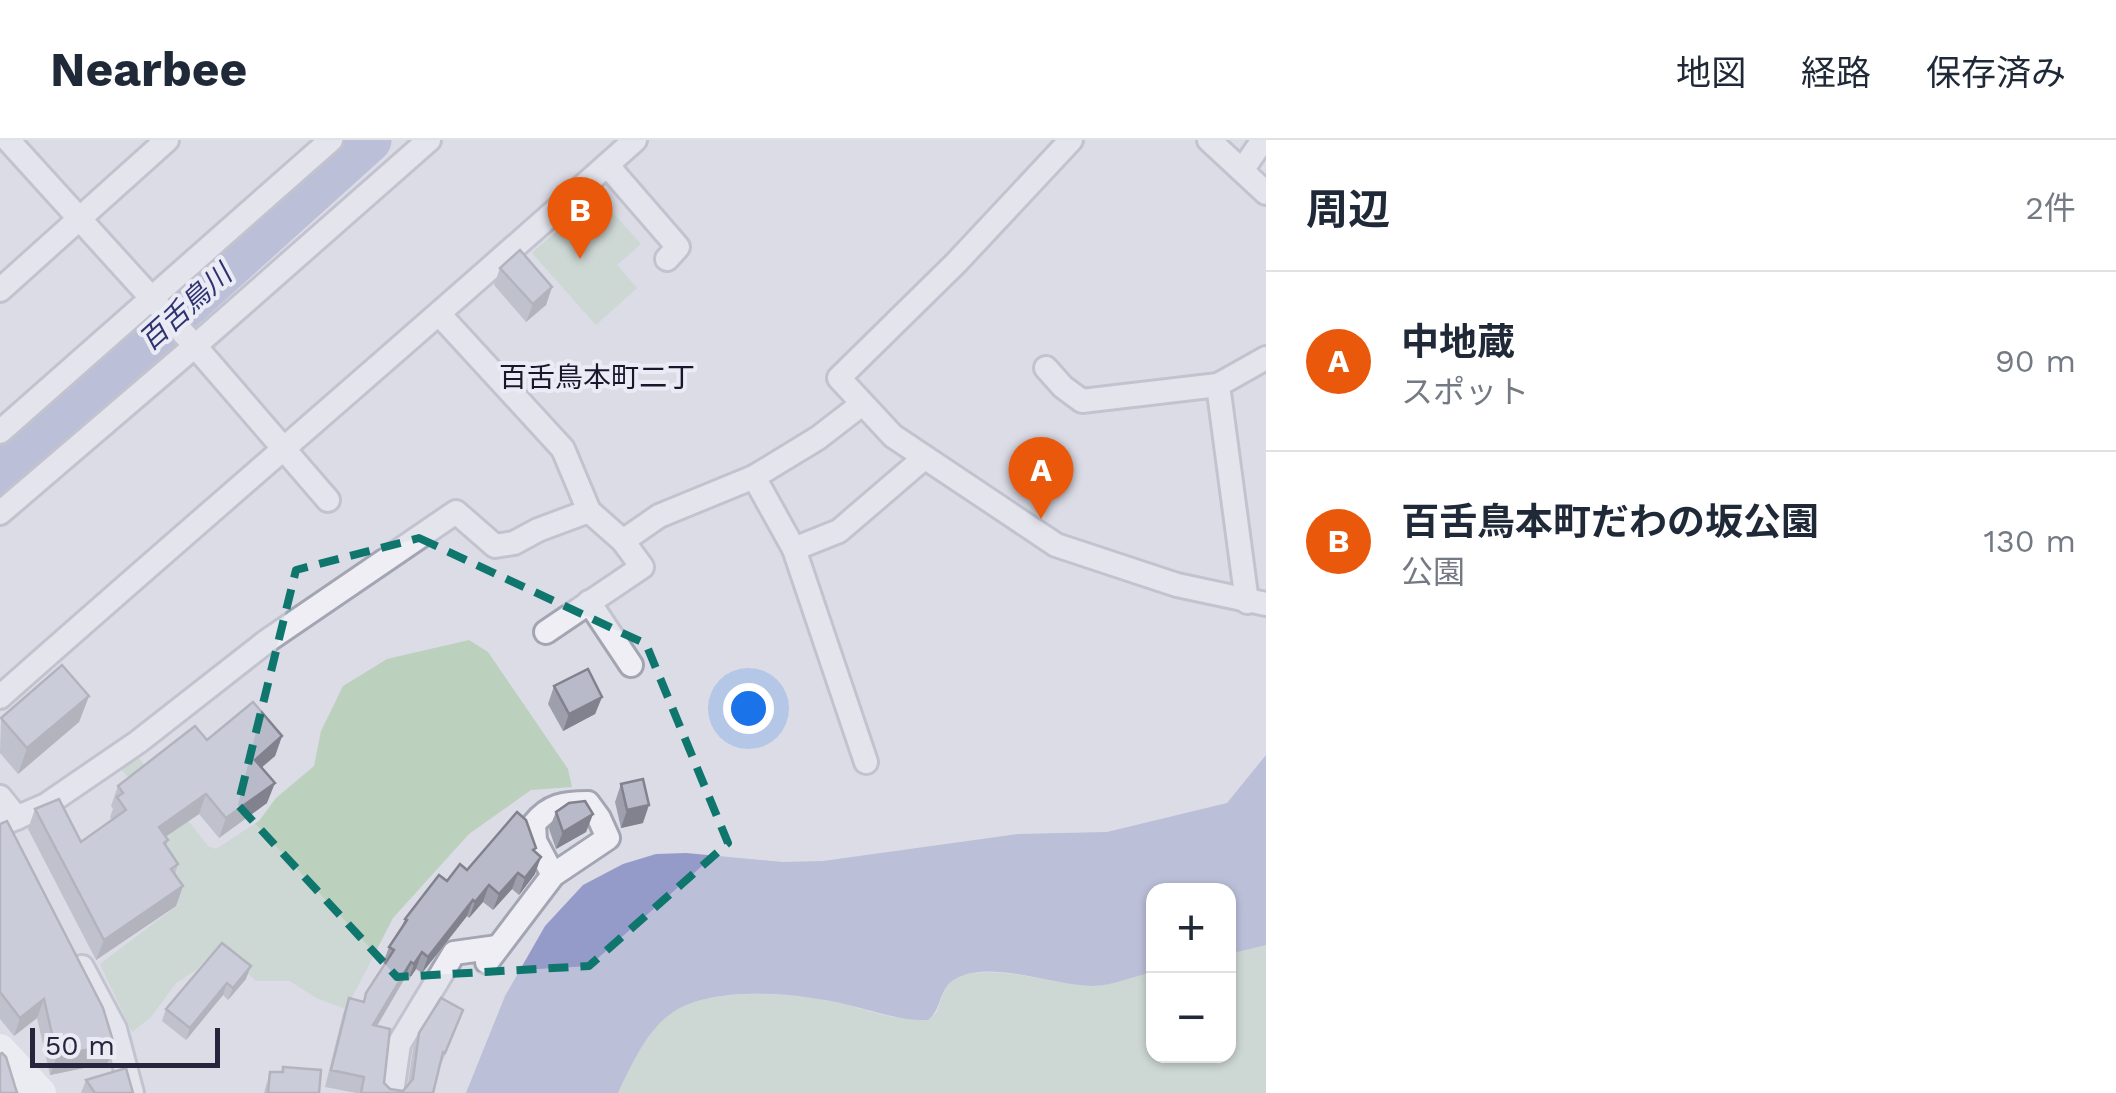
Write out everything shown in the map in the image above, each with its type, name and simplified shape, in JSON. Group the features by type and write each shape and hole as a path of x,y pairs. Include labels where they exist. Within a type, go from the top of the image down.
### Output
{"main road":[{"path":"0,1049 41,1093"}],"street":[{"path":"8,140 328,500"},
{"path":"0,290 168,140"},
{"path":"0,432 155,303 331,140"},
{"path":"0,512 191,342 428,140"},
{"path":"0,697 635,140"},
{"path":"1070,140 956,263 839,378 894,436 1056,545 1177,585 1256,603 1218,385"},
{"path":"1209,140 1266,193"},
{"path":"1243,170 1263,140"},
{"path":"607,165 678,247 667,259"},
{"path":"440,315 563,449 589,512 623,541 642,567 546,632"},
{"path":"1046,368 1082,401 1218,385 1266,358"},
{"path":"623,541 659,516 754,477 818,438 862,404"},
{"path":"794,550 839,531 924,458"},
{"path":"754,477 794,550 866,762"},
{"path":"0,797 10,826 138,742 267,641 456,512 495,546 514,543 589,512"},
{"path":"590,602 631,665"},
{"path":"392,1093 399,1044 454,953 492,954 553,875"},
{"path":"70,945 115,1029 132,1093"}],"highlighted area":[{"path":"419,538 646,644 728,843 589,966 397,977 238,805 296,570"}],"green space":[{"path":"597,195 641,244 617,265 637,288 596,325 532,253"},
{"path":"469,640 488,652 568,769 572,787 531,790 469,834 393,918 346,1009 316,998 290,981 256,981 218,946 196,970 176,983 151,1017 132,1032 100,964 178,905 161,844 174,831 122,770 138,757 208,846 216,849 259,821 276,798 314,766 321,731 343,686 387,659"},
{"path":"1266,945 1266,1093 618,1093 652,1032 667,1016 705,999 780,995 828,1001 891,1017 925,1017 936,1014 948,985 959,976 995,972 1093,986 1146,974 1146,1063 1236,1063 1236,952"}],"water":[{"path":"1266,755 1266,945 1236,952 1236,883 1146,883 1146,974 1092,986 1001,972 966,974 948,985 928,1020 779,994 706,999 686,1005 661,1022 639,1051 618,1093 466,1093 505,996 545,926 583,885 623,864 656,854 686,853 783,862 823,861 1018,834 1107,832 1227,803"}],"building":[{"path":"520,250 552,287 533,304 500,268"},
{"path":"62,665 89,696 27,748 1,718"},
{"path":"588,669 602,697 569,714 554,686"},
{"path":"253,702 282,736 255,760 275,783 226,818 206,794 159,827 178,864 171,869 183,886 104,940 35,809 59,799 81,842 126,810 117,797 123,793 118,786 195,726 207,740"},
{"path":"643,779 649,805 627,810 621,784"},
{"path":"585,801 593,814 563,832 556,812 569,803"},
{"path":"517,812 526,820 536,848 533,850 541,857 525,878 518,873 499,894 489,885 428,957 422,952 414,964 411,962 373,1025 390,1029 384,1083 390,1089 403,1091 413,1079 419,1033 441,998 463,1010 443,1052 433,1093 361,1093 364,1077 331,1070 349,998 364,1002 394,950 389,947 405,919 439,875 447,881 460,864 467,870"},
{"path":"7,821 103,1008 114,1044 57,1056 44,999 20,1018 0,992 0,824"},
{"path":"222,943 251,966 233,988 227,983 190,1028 166,1009"},
{"path":"2,1053 6,1057 17,1093 0,1093"},
{"path":"283,1067 321,1070 319,1093 268,1093 270,1072 283,1072"},
{"path":"126,1068 133,1093 95,1093 86,1080"}],"waterway":[{"name":"百舌鳥川","path":"0,473 369,140"}],"place":[{"name":"百舌鳥本町だわの坂公園","path":"580,259"},
{"name":"中地蔵","path":"1041,519"}],"district":[{"name":"百舌鳥本町二丁","path":"597,377"}]}
